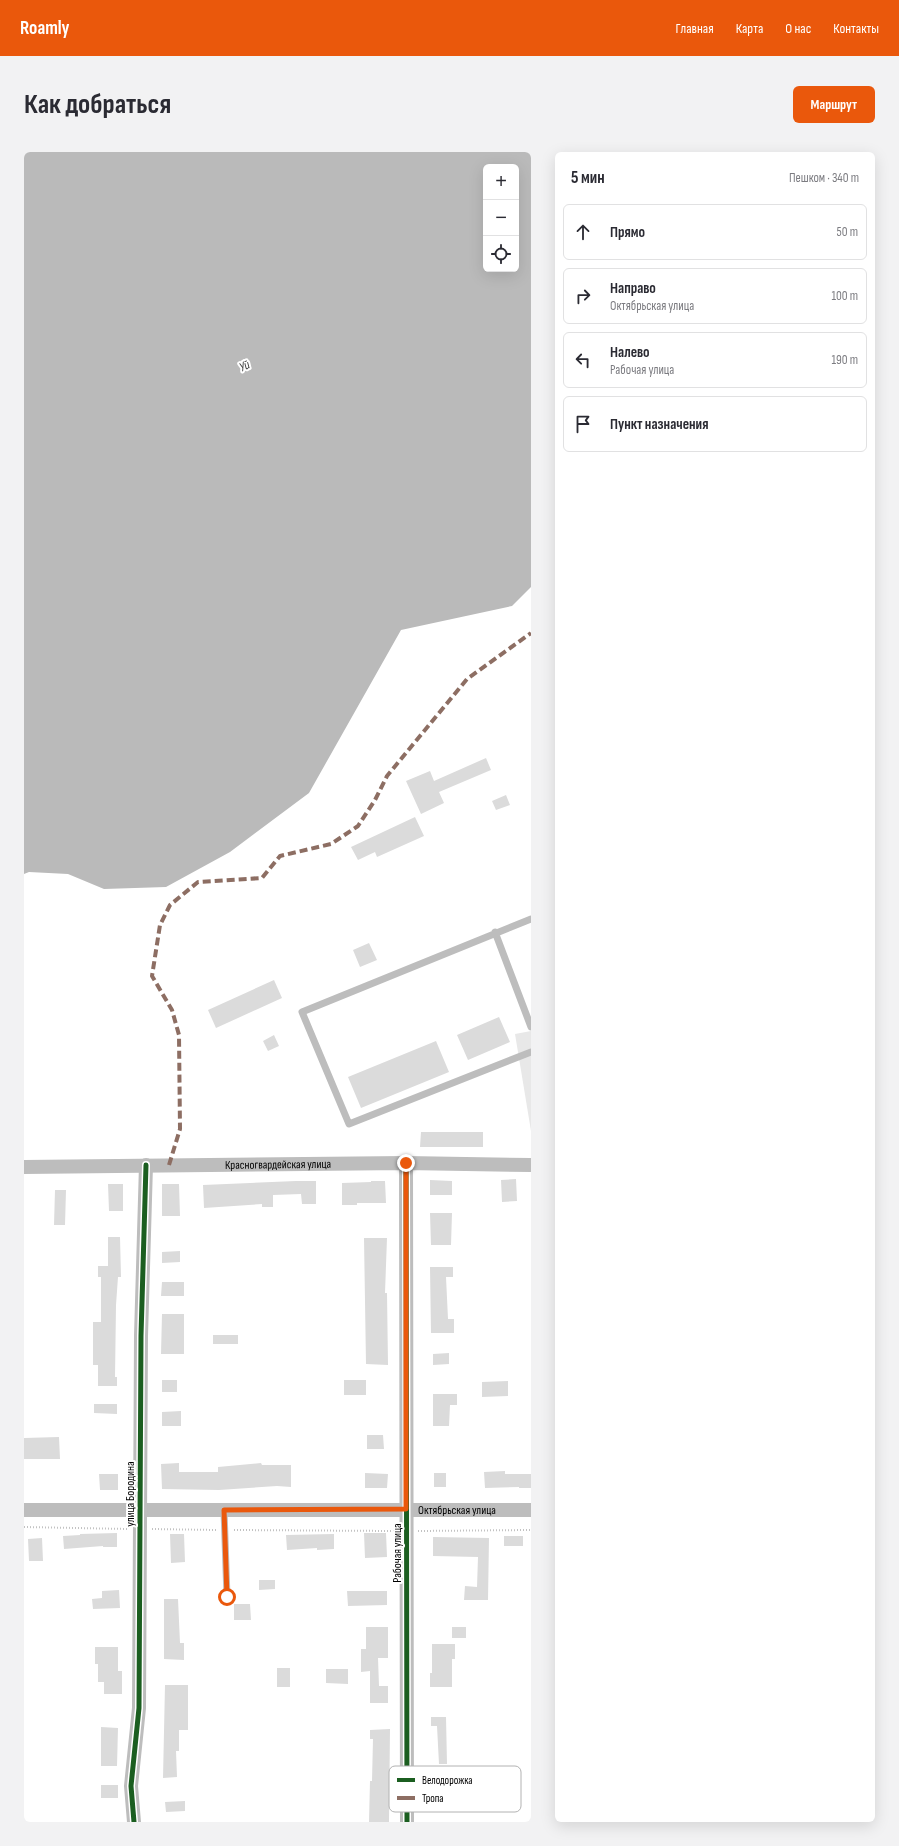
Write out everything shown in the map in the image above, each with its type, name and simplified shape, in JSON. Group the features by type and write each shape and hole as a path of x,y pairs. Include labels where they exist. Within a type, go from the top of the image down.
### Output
{"street":[{"name":"Красногвардейская улица","path":"24,1167 406,1163 531,1165"},
{"name":"Рабочая улица","path":"406,1163 407,1766"},
{"name":"улица Бородина","path":"134,1822 131,1786 139,1708 141,1336 146,1165"},
{"name":"Октябрьская улица","path":"24,1510 531,1510"}],"lane":[{"path":"531,919 495,932 302,1012 348,1124 531,1052"},
{"path":"495,932 531,1027"},
{"path":"224,1510 227,1597"}],"path":[{"path":"24,1528 407,1531 531,1530"}],"shaded area":[{"path":"531,1031 531,1131 515,1034"}],"water":[{"name":"Уй","path":"24,152 531,152 531,587 512,606 401,630 309,793 230,852 166,887 104,889 68,874 29,872 24,874"}],"building":[{"path":"486,758 491,770 439,792 444,803 421,814 406,781 430,771 434,781"},
{"path":"506,795 510,805 496,810 492,801"},
{"path":"415,817 424,836 377,857 375,852 358,860 351,847"},
{"path":"369,943 377,960 360,967 353,950"},
{"path":"274,980 282,998 216,1028 208,1010"},
{"path":"499,1017 510,1042 468,1060 457,1035"},
{"path":"274,1035 279,1046 268,1051 263,1041"},
{"path":"436,1041 449,1072 361,1108 348,1077"},
{"path":"421,1132 483,1132 483,1147 420,1147"},
{"path":"516,1179 517,1201 502,1202 501,1180"},
{"path":"430,1180 452,1181 452,1195 430,1195"},
{"path":"316,1181 316,1204 302,1204 301,1194 273,1195 273,1207 262,1207 262,1204 204,1208 203,1185"},
{"path":"385,1181 386,1203 357,1203 357,1205 342,1205 342,1183"},
{"path":"108,1184 123,1184 123,1211 109,1211"},
{"path":"162,1184 179,1184 180,1216 162,1216"},
{"path":"55,1190 66,1190 65,1225 54,1225"},
{"path":"430,1213 452,1213 451,1245 431,1245"},
{"path":"108,1237 120,1237 121,1277 118,1277 116,1305 115,1377 117,1377 117,1386 98,1386 98,1365 93,1365 93,1322 101,1322 101,1277 98,1277 98,1266 108,1266"},
{"path":"364,1238 387,1238 385,1293 387,1293 388,1365 366,1364"},
{"path":"180,1251 180,1262 162,1263 162,1252"},
{"path":"430,1267 453,1267 453,1277 446,1277 448,1319 454,1319 454,1333 431,1333"},
{"path":"162,1282 184,1282 184,1296 161,1296"},
{"path":"162,1314 184,1314 184,1354 161,1354"},
{"path":"213,1335 238,1335 238,1344 213,1344"},
{"path":"449,1353 449,1364 433,1365 433,1354"},
{"path":"162,1380 177,1380 177,1392 162,1392"},
{"path":"344,1380 366,1380 366,1395 344,1395"},
{"path":"508,1381 508,1396 482,1397 482,1382"},
{"path":"433,1394 457,1394 457,1405 450,1405 449,1426 433,1426"},
{"path":"94,1404 117,1404 117,1414 94,1413"},
{"path":"181,1411 181,1426 162,1426 162,1412"},
{"path":"367,1435 383,1435 384,1449 367,1449"},
{"path":"59,1437 60,1459 24,1459 24,1438"},
{"path":"179,1463 179,1472 218,1472 218,1467 261,1463 262,1465 291,1465 291,1487 277,1486 219,1490 162,1489 161,1464"},
{"path":"505,1471 505,1474 531,1474 531,1488 485,1488 484,1472"},
{"path":"365,1473 388,1474 387,1488 365,1488"},
{"path":"434,1473 446,1473 446,1487 434,1487"},
{"path":"99,1474 118,1474 118,1490 100,1490"},
{"path":"117,1533 117,1547 103,1546 64,1549 63,1536"},
{"path":"364,1533 386,1533 387,1557 365,1558"},
{"path":"170,1534 184,1534 185,1562 171,1563"},
{"path":"334,1534 334,1549 317,1550 317,1548 287,1550 286,1535"},
{"path":"504,1536 523,1536 523,1546 504,1546"},
{"path":"433,1537 489,1538 488,1600 464,1600 465,1586 477,1587 478,1557 433,1556"},
{"path":"42,1538 43,1561 29,1561 28,1539"},
{"path":"259,1580 275,1580 275,1589 259,1590"},
{"path":"119,1590 120,1608 93,1609 92,1599 102,1598 102,1591"},
{"path":"347,1591 387,1591 387,1605 348,1606"},
{"path":"164,1599 178,1599 180,1643 184,1643 184,1660 164,1659"},
{"path":"234,1604 250,1604 251,1620 234,1620"},
{"path":"366,1627 388,1627 388,1658 378,1658 379,1686 388,1686 388,1703 370,1703 370,1671 361,1672 361,1649 366,1649"},
{"path":"452,1627 466,1627 466,1638 452,1638"},
{"path":"432,1644 455,1644 455,1659 452,1659 452,1687 430,1687 430,1673 432,1673"},
{"path":"95,1647 118,1647 118,1671 122,1671 122,1694 104,1694 104,1682 98,1682 98,1664 95,1664"},
{"path":"277,1668 290,1668 290,1687 277,1687"},
{"path":"326,1669 348,1669 348,1684 326,1683"},
{"path":"165,1685 188,1685 188,1730 179,1730 179,1751 176,1751 177,1777 163,1778"},
{"path":"431,1717 446,1717 447,1764 439,1764 437,1726 431,1726"},
{"path":"101,1727 118,1728 117,1766 101,1766"},
{"path":"390,1729 389,1822 369,1822 373,1739 370,1739 370,1730"},
{"path":"101,1785 118,1785 118,1798 101,1798"},
{"path":"185,1801 185,1811 166,1812 165,1802"}],"marked path":[{"path":"169,1165 180,1129 179,1035 172,1010 152,976 160,925 170,905 198,882 262,878 280,856 331,844 358,826 375,800 387,776 467,679 531,633"}],"cycle path":[{"path":"406,1163 407,1766"},
{"path":"134,1822 131,1786 139,1708 141,1336 146,1165"},
{"path":"407,1812 407,1822"}],"route":[{"path":"227,1597 224,1510 406,1509 406,1163"}]}
